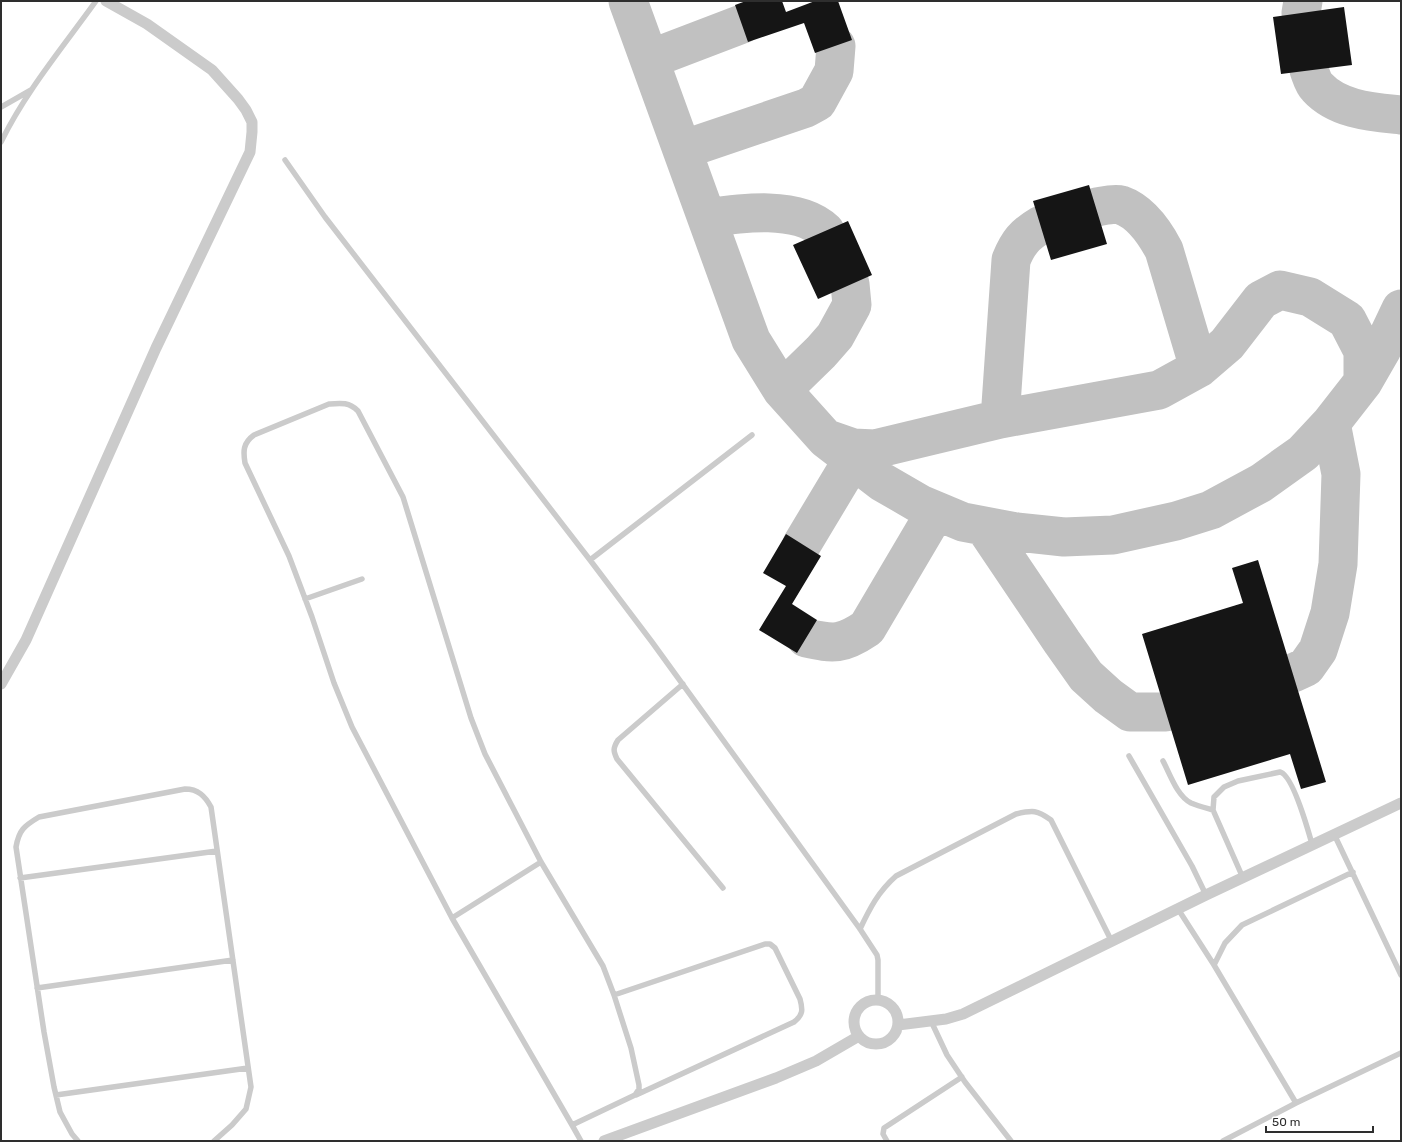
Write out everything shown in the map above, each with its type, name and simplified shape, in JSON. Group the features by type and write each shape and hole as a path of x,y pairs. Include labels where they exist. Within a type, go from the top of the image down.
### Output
{"street":[{"path":"1,684 26,640 156,348 250,152 252,122 238,99 212,70 147,24 106,1"},
{"path":"898,1025 946,1019 963,1014 1206,895 1401,803"},
{"path":"878,1000 887,1003 893,1008 897,1016 898,1025 890,1040 882,1044 873,1044 865,1042 858,1036 854,1020 856,1012 862,1005 870,1001 878,1000"},
{"path":"604,1141 776,1078 816,1061 858,1036"}],"lane":[{"path":"1,142 14,117 33,88 96,1"},
{"path":"1,107 33,88"},
{"path":"285,160 330,223 590,560 683,684 860,929 878,960 878,1000"},
{"path":"582,1141 452,918 352,726 334,683 289,556 245,463 243,452 245,445 248,439 254,435 329,404 348,404 358,411 403,497 471,718 485,754 541,862 603,966 631,1048 639,1085 639,1089 635,1095"},
{"path":"590,560 752,435"},
{"path":"305,599 362,579"},
{"path":"683,684 618,740 614,745 614,753 617,759 723,888"},
{"path":"1129,756 1192,866 1206,895"},
{"path":"1163,761 1179,791 1185,798 1191,803 1213,810"},
{"path":"1243,878 1213,810 1214,797 1224,787 1238,781 1280,772 1284,773 1290,782 1304,816 1312,844"},
{"path":"78,1141 72,1134 60,1112 56,1095 44,1032 20,878 16,847 18,838 25,825 39,817 185,789 194,789 206,797 211,807 251,1087 246,1108 232,1125 214,1141"},
{"path":"860,929 874,902 885,886 896,876 1016,814 1036,811 1052,820 1112,942"},
{"path":"1334,834 1401,975"},
{"path":"20,878 217,851"},
{"path":"452,918 541,862"},
{"path":"1214,965 1225,943 1242,925 1353,872"},
{"path":"1178,909 1214,965 1296,1103"},
{"path":"572,1125 794,1022 801,1014 802,1009 800,1000 775,948 770,944 765,944 614,995"},
{"path":"37,988 233,960"},
{"path":"931,1021 946,1055 1011,1141"},
{"path":"1223,1141 1296,1103 1401,1053"},
{"path":"56,1095 248,1068"},
{"path":"888,1141 884,1134 884,1128 962,1077"}],"building":[{"path":"746,1 782,1 786,12 815,1 838,1 852,40 815,53 804,23 748,42 735,5"},
{"path":"1344,7 1352,65 1281,74 1273,17"},
{"path":"1089,185 1107,244 1051,260 1033,201"},
{"path":"848,221 872,275 818,299 793,245"},
{"path":"786,534 821,556 792,604 817,620 797,653 759,630 786,586 763,573"},
{"path":"1258,560 1326,782 1301,789 1290,754 1188,785 1142,634 1243,603 1232,568"}],"taxiway":[{"path":"628,1 751,340 782,390 826,439 882,482 920,504 963,522 1016,532 1064,537 1113,535 1176,521 1211,510 1261,483 1303,453 1331,423 1363,382 1382,349 1401,309"},
{"path":"1301,13 1303,1"},
{"path":"653,58 742,24"},
{"path":"682,150 806,108 817,102 834,71 836,46"},
{"path":"1309,70 1317,87 1325,95 1335,101 1367,111 1401,115"},
{"path":"1096,207 1115,204 1128,208 1147,224 1156,237 1164,250 1199,368"},
{"path":"707,218 752,213 785,214 800,217 814,223 825,231"},
{"path":"1000,419 1011,260 1022,240 1030,232 1041,225"},
{"path":"782,390 821,352 835,336 852,305 850,284"},
{"path":"830,440 853,448 875,449 1000,419 1159,390 1199,368 1227,344 1261,300 1280,290 1310,297 1347,320 1363,351 1363,382"},
{"path":"1293,673 1306,667 1318,650 1330,613 1338,564 1341,474 1331,423"},
{"path":"802,544 853,459"},
{"path":"806,638 838,642 851,638 867,628 936,511"},
{"path":"984,526 1086,676 1108,696 1130,712 1166,712"}]}
